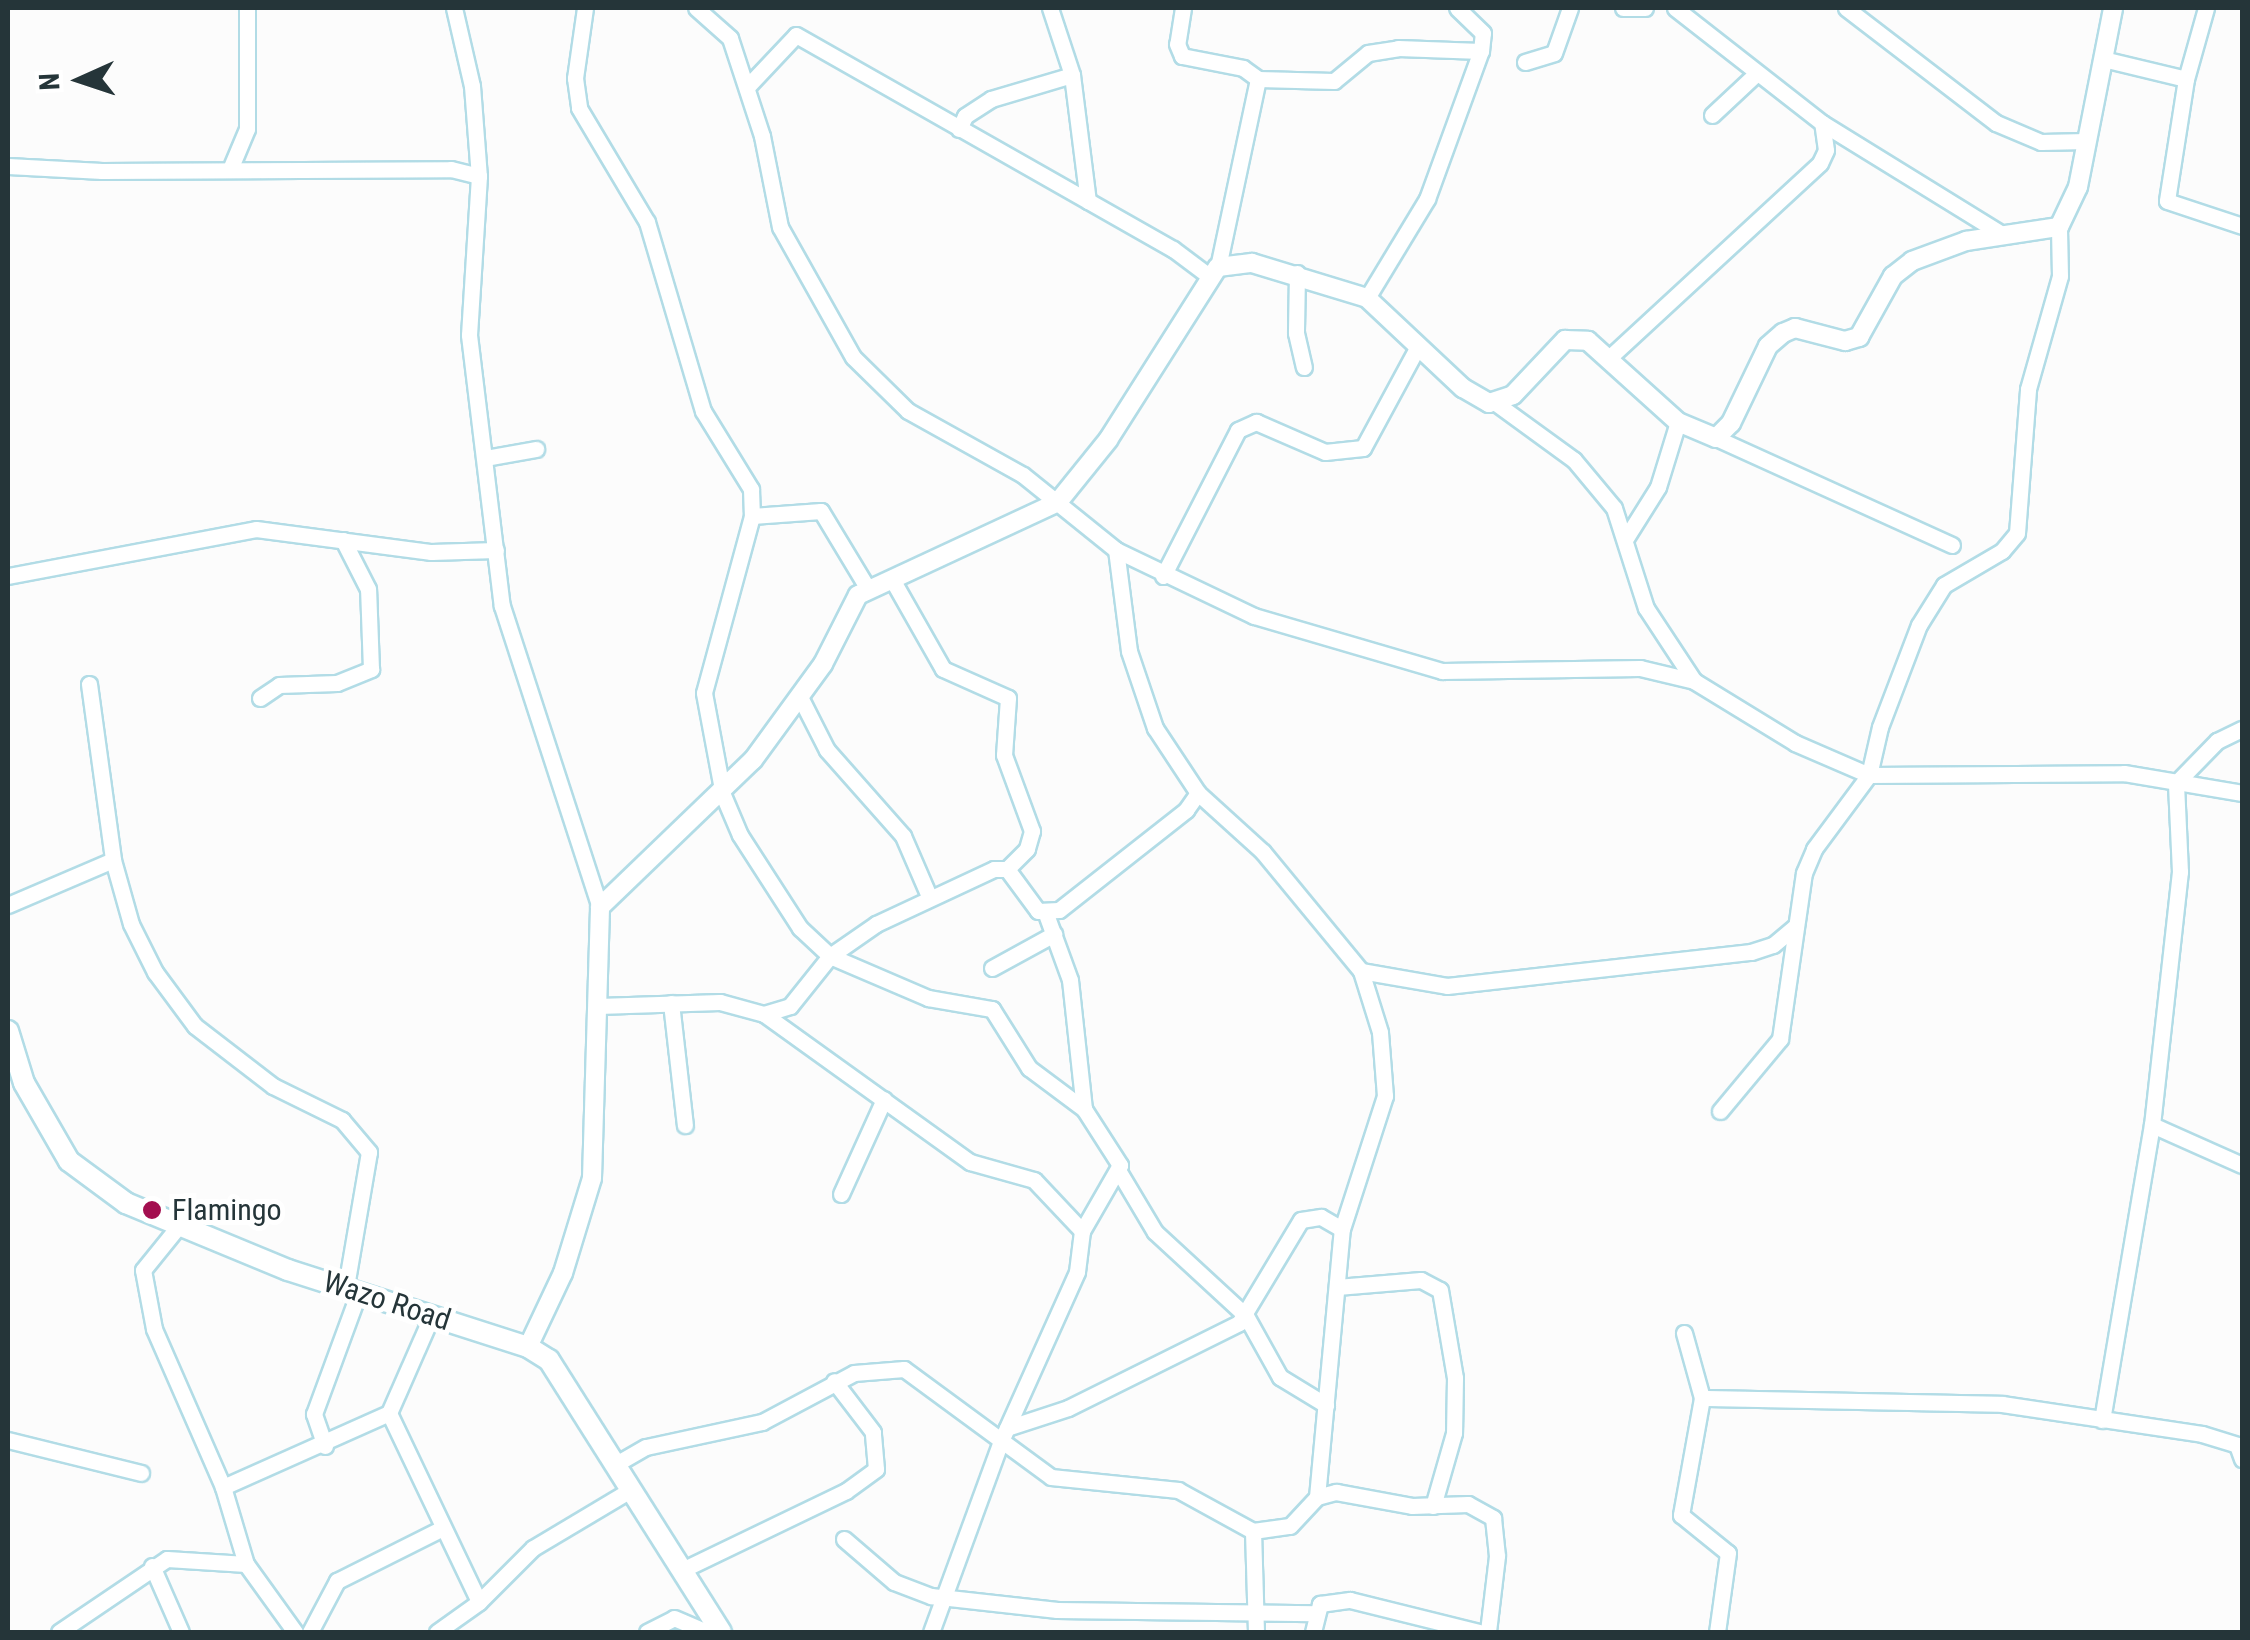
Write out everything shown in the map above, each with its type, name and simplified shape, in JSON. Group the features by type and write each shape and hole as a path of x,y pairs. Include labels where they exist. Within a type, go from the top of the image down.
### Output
{"main road":[{"name":"Wazo Road","path":"8,1031 16,1088 69,1161 126,1204 178,1228 528,1348 562,1377 721,1632"}],"street":[{"path":"230,167 247,129 247,8"},
{"path":"454,8 472,86 479,176 469,335 509,641 600,907 596,1141 585,1213 528,1348"},
{"path":"585,8 575,78 579,108 647,222 677,308 690,376 703,411 742,466 752,516 704,693 723,795 757,867 800,928 830,956 928,998 992,1009 1029,1068 1084,1108 1119,1158 1118,1170 1082,1232 1078,1272 1004,1435 932,1632"},
{"path":"696,8 730,38 747,87 780,228 854,358 908,411 1058,502 1116,550 1163,576 1254,616 1442,671 1640,668 1694,681 1795,743 1869,775 2124,773 2242,793"},
{"path":"1050,8 1072,75 1088,202"},
{"path":"1184,8 1177,44 1182,56 1243,68 1258,79 1334,81 1368,53 1398,48 1482,51"},
{"path":"1368,298 1427,199 1482,51 1483,33 1457,8"},
{"path":"1525,62 1554,53 1570,8"},
{"path":"1622,8 1644,8"},
{"path":"1675,8 1822,123 2003,235"},
{"path":"1846,8 1996,124 2040,142 2087,141"},
{"path":"1720,1112 1780,1039 1796,926 1814,849 1869,775 1890,699 1932,602 1944,586 2002,550 2017,532 2028,389 2060,276 2059,228 2078,188 2113,8"},
{"path":"2206,8 2186,79 2167,201 2242,226"},
{"path":"747,87 796,35 1214,272 1252,263 1368,298 1462,388 1497,404 1574,460 1614,508 1646,608 1694,681"},
{"path":"2103,59 2186,79"},
{"path":"1712,115 1756,74"},
{"path":"959,128 991,99 1072,75"},
{"path":"600,907 723,795 801,698 850,604 868,589 1058,502 1108,440 1214,272 1258,79"},
{"path":"1611,356 1820,163 1826,150 1822,123"},
{"path":"8,166 102,171 230,167 452,169 479,176"},
{"path":"1716,438 1731,423 1768,346 1783,333 1796,328 1845,341 1859,337 1894,276 1912,261 2003,235 2059,228"},
{"path":"1297,274 1296,332 1304,367"},
{"path":"1497,404 1566,340 1588,341 1611,356 1678,422 1952,544"},
{"path":"1163,576 1238,430 1256,422 1325,452 1363,448 1417,348"},
{"path":"1626,538 1658,488 1678,422"},
{"path":"486,458 536,449"},
{"path":"752,516 821,512 868,589"},
{"path":"8,576 222,532 256,529 430,552 496,550"},
{"path":"260,698 279,685 337,682 371,669 368,590 342,540"},
{"path":"616,1464 646,1446 762,1422 834,1381 870,1369 904,1369 1004,1435 1060,1480 1178,1490 1253,1531 1278,1532 1300,1521 1317,1497 1342,1229 1385,1096 1380,1032 1361,971 1264,852 1198,793 1142,694 1116,550"},
{"path":"764,1014 802,996 830,956 929,896 1007,869 1027,849 1032,831 1004,755 1008,698 943,669 892,581"},
{"path":"89,684 113,860 144,953 194,1026 272,1086 313,1102 361,1137 369,1152 353,1290 314,1414 326,1446"},
{"path":"801,698 827,750 903,836 929,896"},
{"path":"2176,783 2216,741 2242,729"},
{"path":"2102,1420 2152,1125 2180,872 2183,827 2176,783"},
{"path":"1046,914 1085,893 1198,793"},
{"path":"8,905 113,860"},
{"path":"1007,869 1026,900 1046,914 1054,934 1076,1012 1084,1108"},
{"path":"1361,971 1447,986 1751,952 1774,945 1796,926"},
{"path":"992,968 1054,934"},
{"path":"671,1003 685,1125"},
{"path":"598,1006 741,1004 764,1014 990,1172 1034,1180 1082,1232"},
{"path":"841,1194 884,1098"},
{"path":"2152,1125 2242,1165"},
{"path":"1118,1170 1155,1232 1246,1324 1280,1378 1326,1406"},
{"path":"1004,1435 1246,1324 1301,1220 1321,1217 1342,1229"},
{"path":"178,1228 148,1261 142,1280 154,1329 223,1487 246,1564 294,1632"},
{"path":"1337,1287 1421,1280 1440,1290 1455,1378 1454,1432 1433,1506"},
{"path":"223,1487 326,1446 389,1412 432,1315"},
{"path":"1684,1333 1702,1398 1681,1515 1728,1553 1717,1632"},
{"path":"682,1570 846,1492 876,1469 873,1432 834,1381"},
{"path":"1702,1398 1956,1402 2102,1420 2241,1449"},
{"path":"389,1412 479,1602"},
{"path":"8,1440 141,1474"},
{"path":"1320,1475 1336,1492"},
{"path":"437,1632 479,1602 532,1548 632,1489"},
{"path":"1317,1497 1336,1492 1433,1506 1472,1505 1495,1523 1488,1632"},
{"path":"310,1632 338,1581 442,1530"},
{"path":"1253,1531 1256,1632"},
{"path":"844,1539 894,1582 945,1598 1058,1610 1255,1610 1315,1614"},
{"path":"60,1632 152,1566 188,1556 246,1564"},
{"path":"152,1566 181,1632"},
{"path":"1314,1632 1315,1614 1329,1601 1363,1600 1445,1627 1479,1632"},
{"path":"86,1616 94,1632"},
{"path":"647,1632 674,1618 707,1632"}],"place":[{"name":"Flamingo","path":"152,1210"}]}
